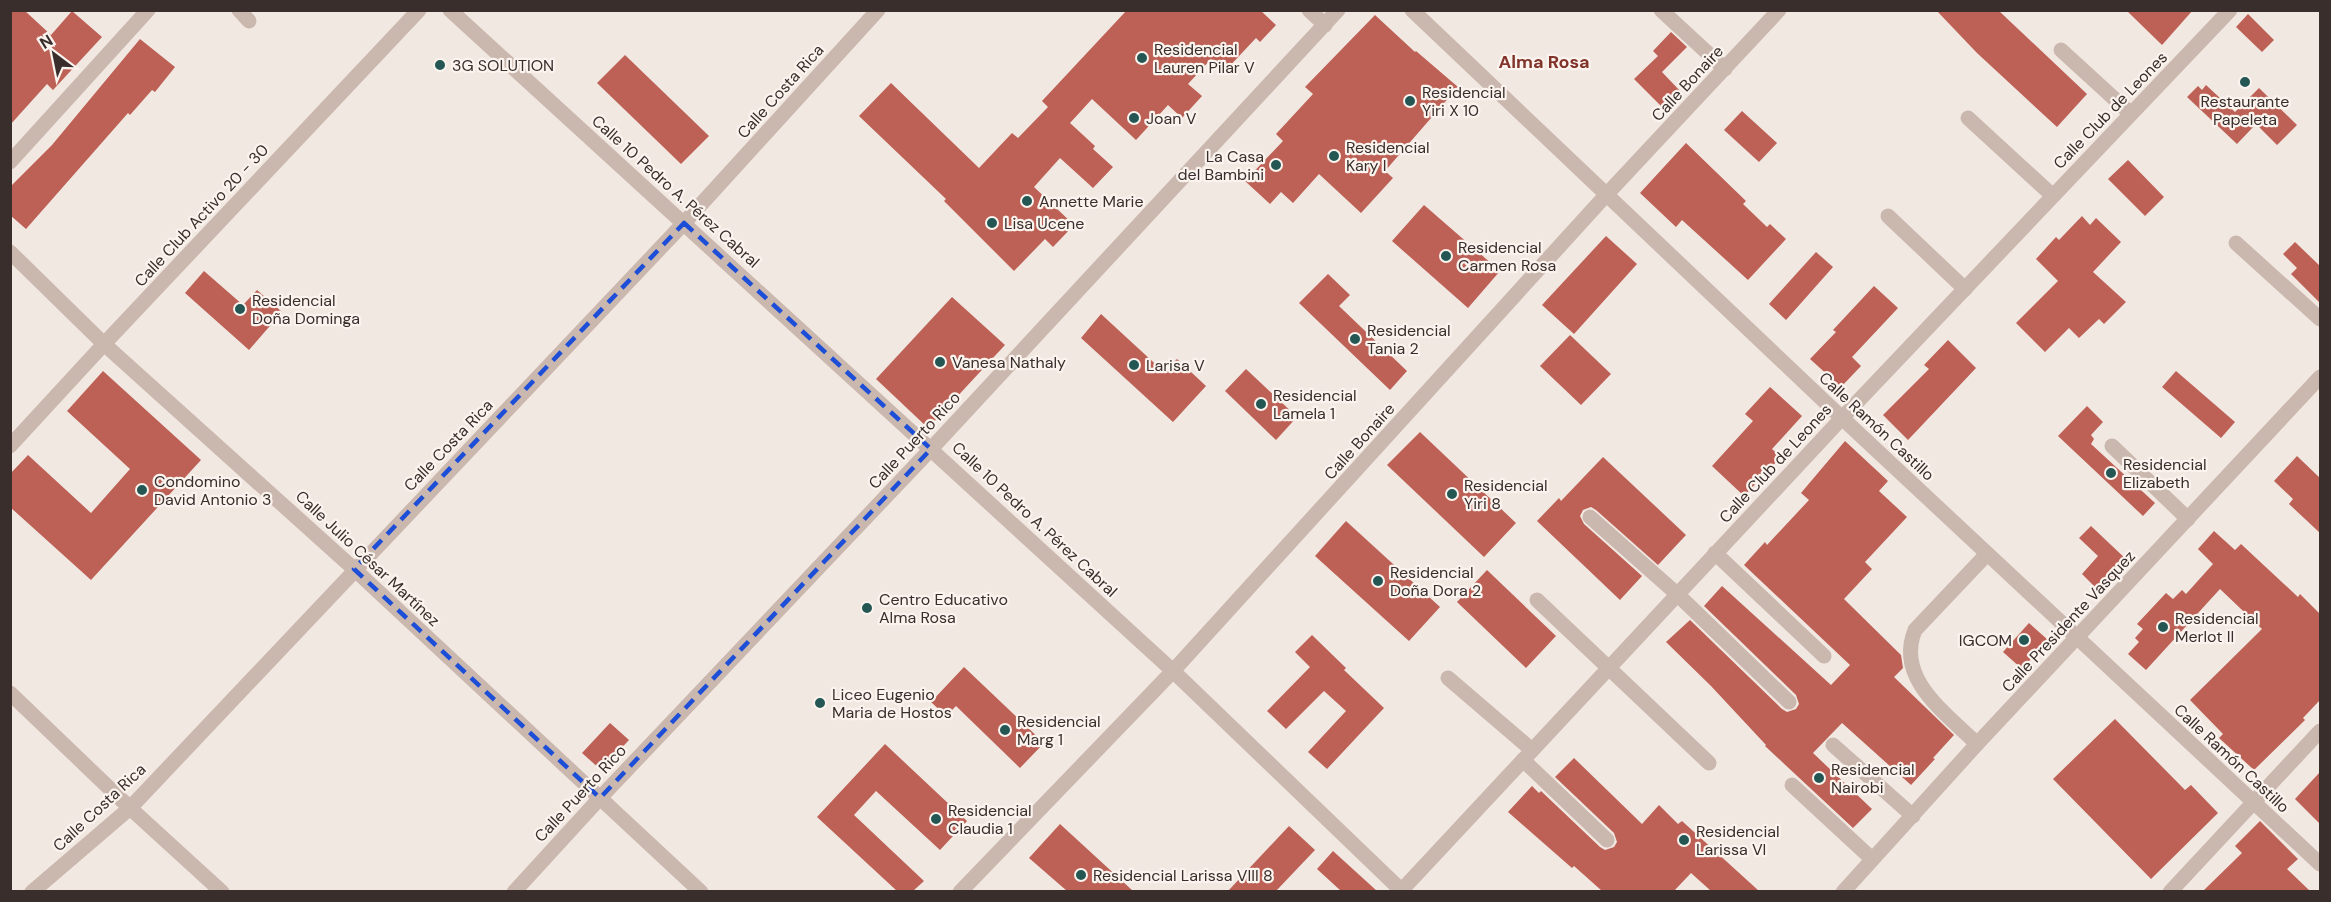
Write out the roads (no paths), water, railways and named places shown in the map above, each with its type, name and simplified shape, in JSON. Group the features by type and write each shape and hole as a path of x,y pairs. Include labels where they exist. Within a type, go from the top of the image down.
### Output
{"street":[{"path":"10,162 148,10"},
{"name":"Calle Club Activo 20 - 30","path":"10,446 419,10"},
{"name":"Calle 10 Pedro A. Pérez Cabral","path":"450,10 1173,671 1402,891"},
{"name":"Calle Costa Rica","path":"32,891 130,808 684,223 878,10"},
{"path":"1309,10 1325,25"},
{"name":"Calle Puerto Rico","path":"514,891 931,449 1338,10"},
{"name":"Calle Ramón Castillo","path":"1413,10 1842,418 2320,864"},
{"path":"1661,10 1725,69"},
{"name":"Calle Club de Leones","path":"1402,891 1715,553 2230,10"},
{"name":"Calle Bonaire","path":"960,891 1173,671 1776,11"},
{"path":"2061,50 2131,114"},
{"path":"1968,118 2053,196"},
{"path":"1888,216 1965,289"},
{"path":"2236,243 2320,319"},
{"name":"Calle Julio César Martínez","path":"10,252 104,344 354,569 701,891"},
{"name":"Calle Presidente Vasquez","path":"1843,891 2320,377"},
{"path":"2112,446 2188,519"},
{"path":"1590,518 1677,594 1789,702"},
{"path":"1715,553 1824,656"},
{"path":"1977,744 1920,685 1913,673 1909,657 1910,642 1915,630 1987,554"},
{"path":"1537,600 1709,763"},
{"path":"1448,678 1527,755 1607,840"},
{"path":"10,693 130,808 222,891"},
{"path":"2170,891 2320,731"},
{"path":"1833,745 1913,816"},
{"path":"1792,785 1872,859"}],"place":[{"name":"Residencial Lauren Pilar V","path":"1142,58"},
{"name":"3G SOLUTION","path":"440,65"},
{"name":"Restaurante Papeleta","path":"2245,82"},
{"name":"Residencial Yiri X 10","path":"1410,101"},
{"name":"Joan V","path":"1134,118"},
{"name":"Residencial Kary I","path":"1334,156"},
{"name":"La Casa del Bambini","path":"1276,165"},
{"name":"Annette Marie","path":"1027,201"},
{"name":"Lisa Ucene","path":"992,223"},
{"name":"Residencial Carmen Rosa","path":"1446,256"},
{"name":"Residencial Doña Dominga","path":"240,309"},
{"name":"Residencial Tania 2","path":"1355,339"},
{"name":"Vanesa Nathaly","path":"940,362"},
{"name":"Larisa V","path":"1134,365"},
{"name":"Residencial Lamela 1","path":"1261,404"},
{"name":"Residencial Elizabeth","path":"2111,473"},
{"name":"Condomino David Antonio 3","path":"142,490"},
{"name":"Residencial Yiri 8","path":"1452,494"},
{"name":"Residencial Doña Dora 2","path":"1378,581"},
{"name":"Centro Educativo Alma Rosa","path":"867,608"},
{"name":"Residencial Merlot II","path":"2163,627"},
{"name":"IGCOM","path":"2024,640"},
{"name":"Liceo Eugenio Maria de Hostos","path":"820,703"},
{"name":"Residencial Marg 1","path":"1005,730"},
{"name":"Residencial Nairobi","path":"1819,778"},
{"name":"Residencial Claudia 1","path":"936,819"},
{"name":"Residencial Larissa VI","path":"1684,840"},
{"name":"Residencial Larissa VIII 8","path":"1081,875"}],"district":[{"name":"Alma Rosa","path":"1544,62"}]}
